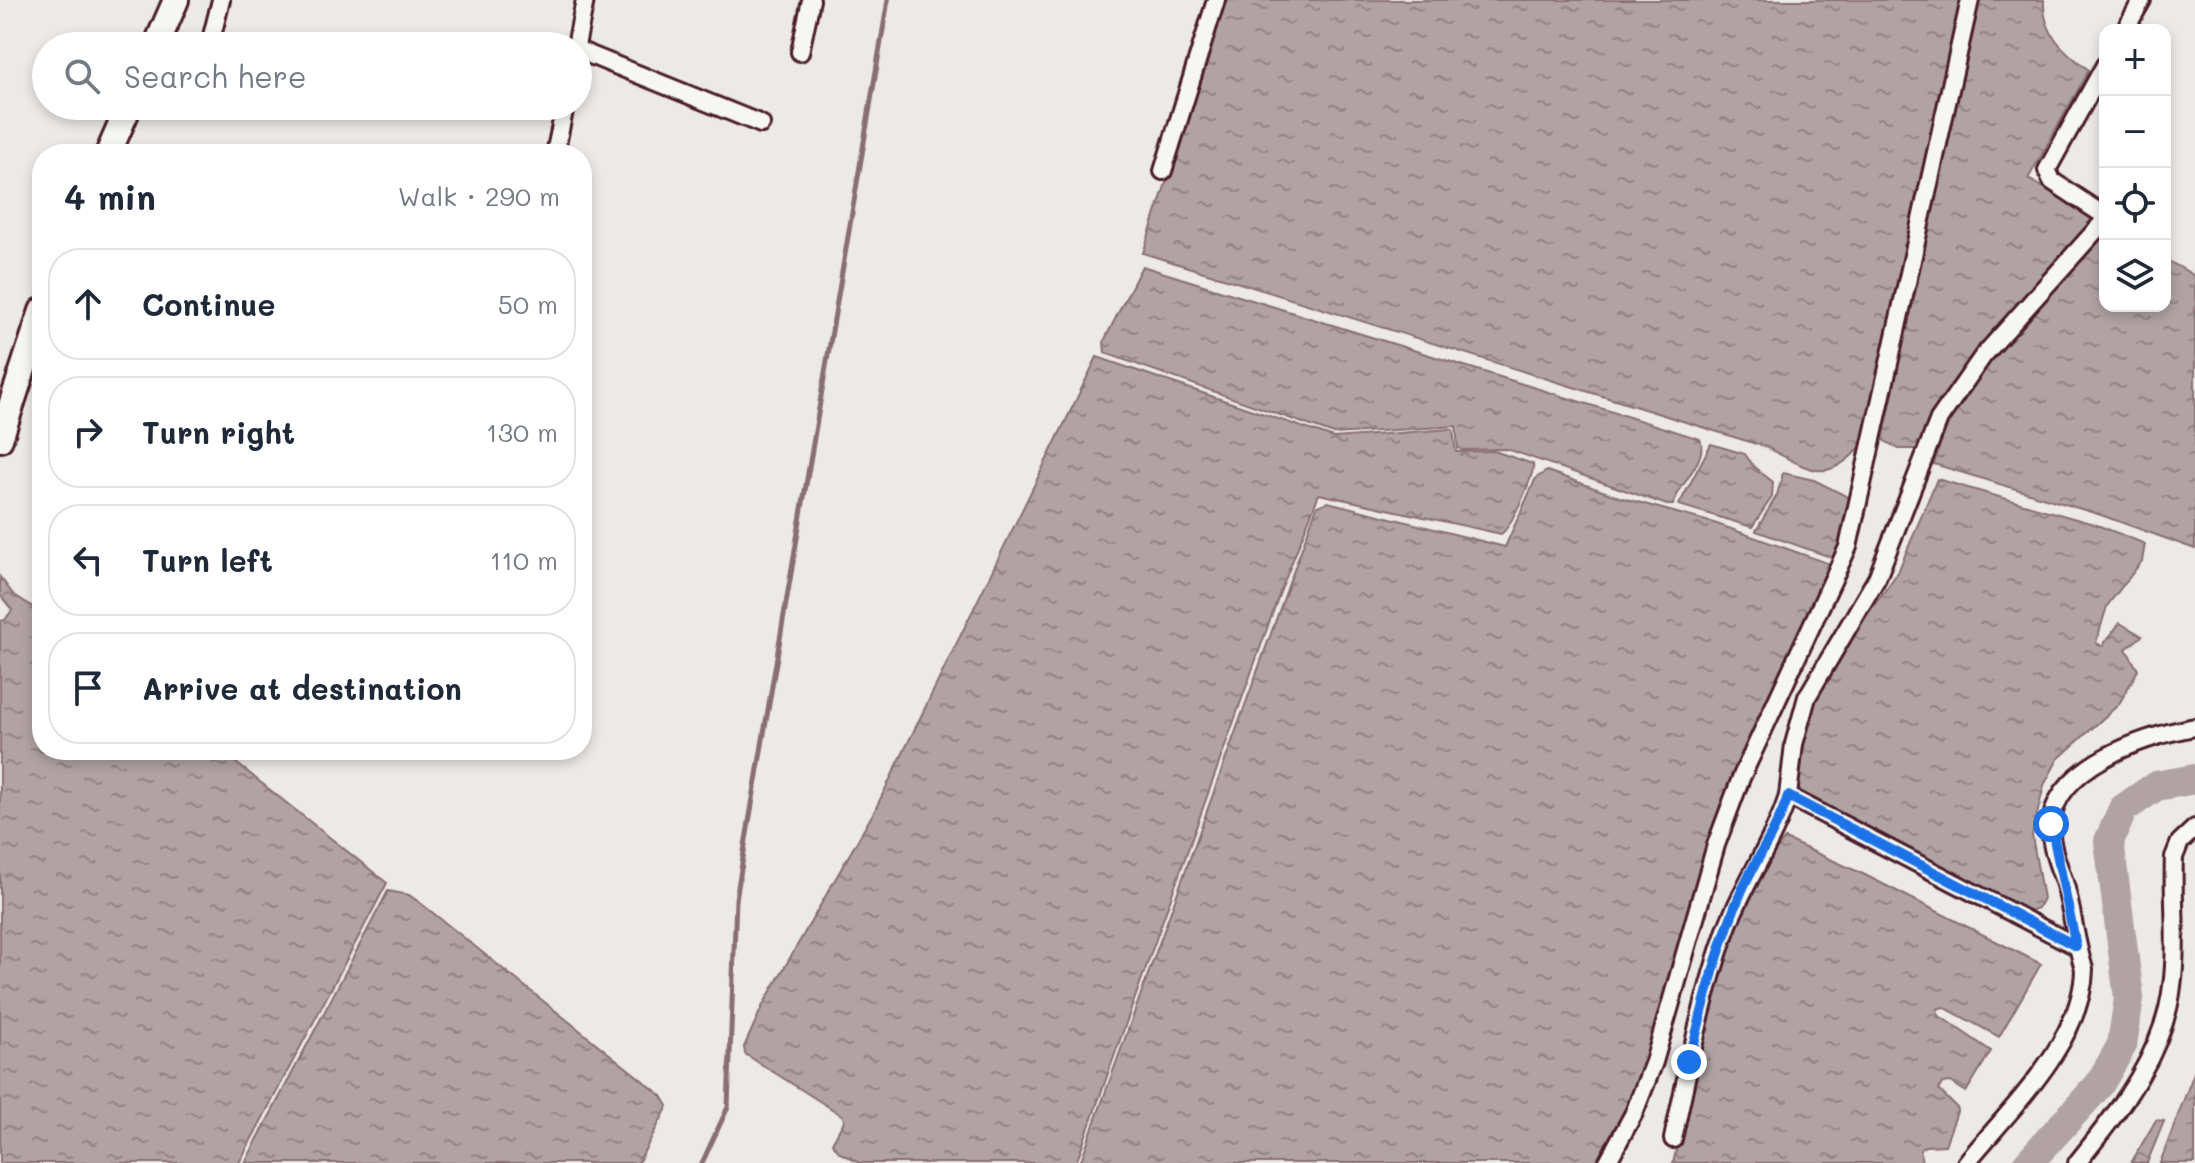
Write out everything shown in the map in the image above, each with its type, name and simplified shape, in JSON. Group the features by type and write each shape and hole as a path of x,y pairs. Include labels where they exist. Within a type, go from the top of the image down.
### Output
{"main road":[{"path":"162,32 176,0"},
{"path":"112,144 123,120"},
{"path":"0,439 32,356"}],"street":[{"path":"213,32 221,0"},
{"path":"580,32 585,0"},
{"path":"800,52 811,0"},
{"path":"1163,171 1216,0"},
{"path":"1607,1163 1634,1113 1654,1062 1700,896 1741,778 1848,547 1970,0"},
{"path":"2128,24 2142,0"},
{"path":"592,54 761,124"},
{"path":"1673,1139 1705,1000 1725,933 1742,890 1781,818 1788,796 1794,744 1807,697 1877,578 1939,419 1983,356 2104,221 2102,214 2052,181 2047,170 2099,76"},
{"path":"557,144 562,120"},
{"path":"1966,1163 2067,1035 2083,989 2084,969 2054,851 2051,824 2057,804 2083,769 2131,746 2195,727"},
{"path":"1788,796 2076,946"},
{"path":"2077,1163 2117,1112 2147,1065 2158,1037 2172,987 2174,857 2180,842 2195,828"}],"water":[{"path":"1226,0 1964,0 1870,436 1843,463 1832,469 1810,469 1766,447 1143,253"},
{"path":"1974,0 2044,0 2044,12 2056,41 2089,70 2028,179 2097,217 1927,438 1916,449 1899,449 1883,440"},
{"path":"2099,230 2099,312 2171,312 2171,262 2195,276 2195,549 2101,515 1934,464 1951,406"},
{"path":"1142,266 1700,439 1702,447 1697,464 1673,505 1667,505 1507,449 1462,450 1458,448 1456,426 1334,434 1105,353 1104,341"},
{"path":"1097,357 1334,438 1450,429 1453,430 1456,452 1494,451 1533,464 1533,470 1516,512 1501,534 1319,494 1279,595 1076,1163 859,1163 840,1153 832,1143 844,1121 843,1116 745,1054 744,1047 763,1005 875,810"},
{"path":"1711,444 1745,454 1754,467 1773,482 1772,497 1752,527 1679,505"},
{"path":"1547,471 1619,497 1717,524 1830,564 1833,569 1721,835 1666,1031 1607,1163 1080,1163 1317,506 1328,502 1505,547 1536,478"},
{"path":"1783,473 1814,480 1854,500 1836,559 1756,531 1777,495"},
{"path":"1937,479 2097,525 2145,544 2142,561 2107,606 2096,643 2102,646 2120,623 2142,636 2126,649 2138,670 2119,704 2058,759 2044,785 2032,836 2043,898 2038,908 2027,912 1796,799 1802,725 1829,668 1898,572"},
{"path":"0,577 13,594 32,606 32,760 233,760 387,883 239,1163 0,1163 0,621 5,620 12,610 0,595"},
{"path":"1785,839 1863,874 2041,964 1999,1037 1944,1007 1937,1009 1938,1015 1991,1051 1966,1092 1951,1082 1942,1083 1939,1090 1958,1109 1945,1145 1925,1146 1920,1150 1922,1163 1673,1163 1726,950 1761,872"},
{"path":"388,891 409,895 423,905 662,1096 668,1106 638,1163 245,1163"},
{"path":"2195,1070 2195,1163 2160,1163"},
{"path":"2156,1120 2164,1121 2147,1163 2131,1163"}],"waterway":[{"path":"702,1163 728,1107 736,899 888,0"},
{"path":"2028,1163 2099,1085 2122,1045 2129,998 2109,841 2123,809 2156,786 2195,779"}],"route":[{"path":"1689,1062 1725,933 1742,890 1781,818 1788,796 2076,946 2065,887 2054,851 2051,824"}]}
